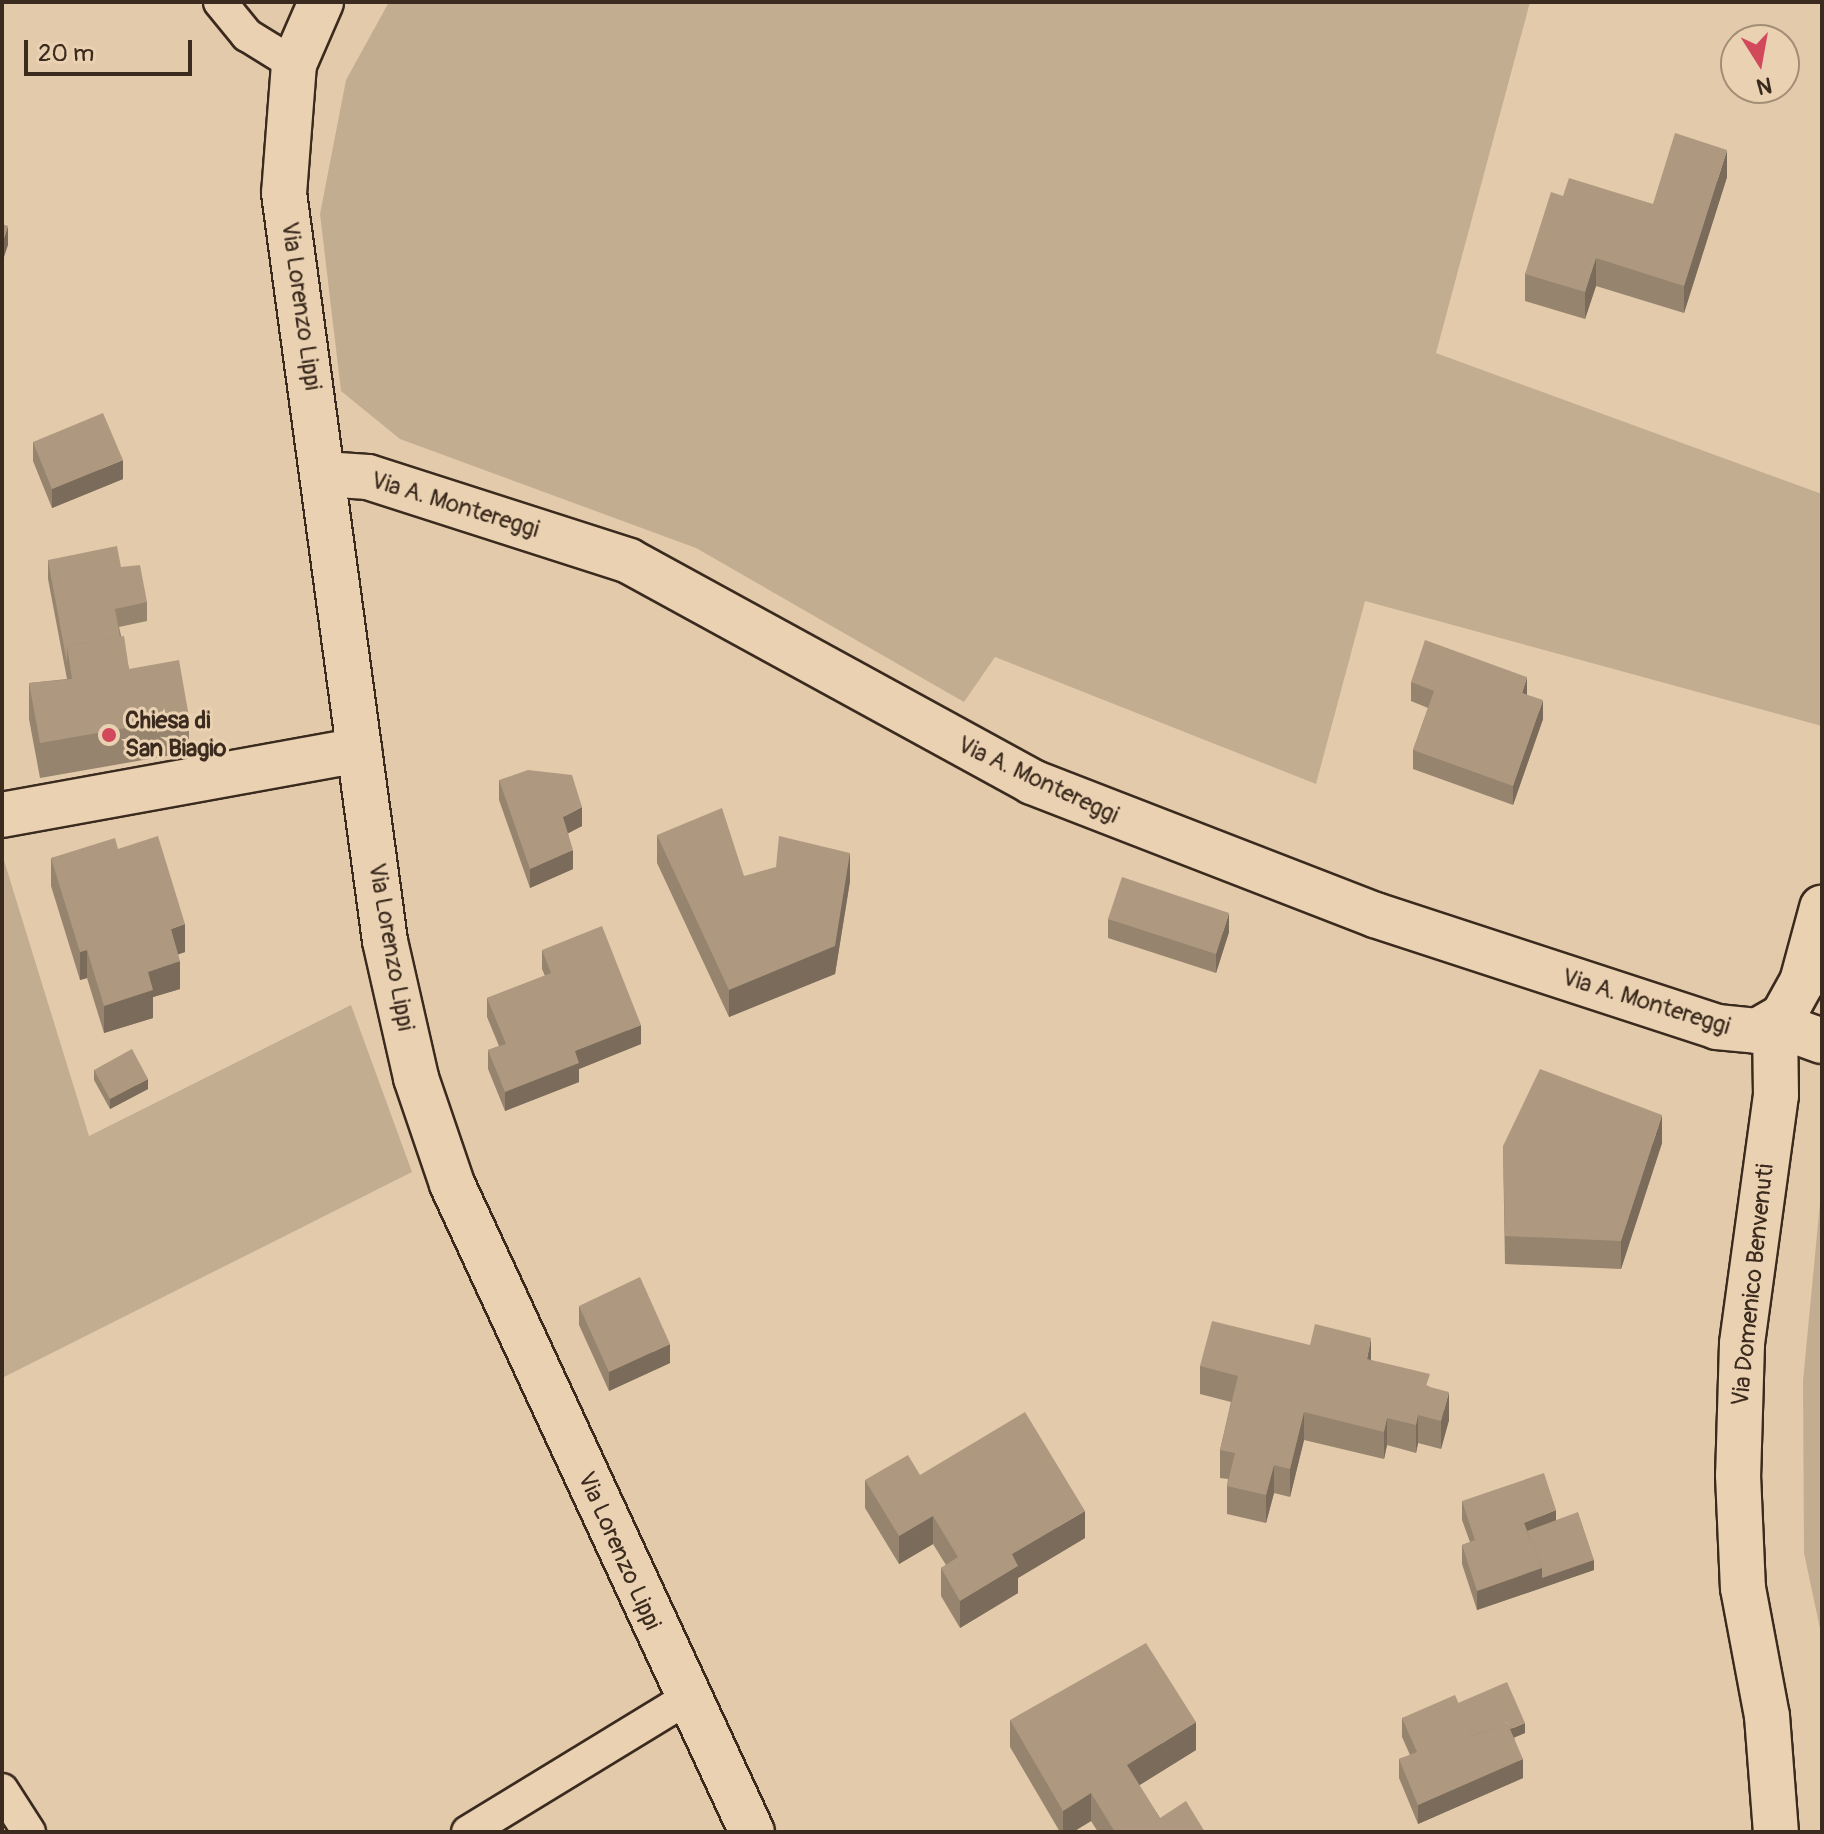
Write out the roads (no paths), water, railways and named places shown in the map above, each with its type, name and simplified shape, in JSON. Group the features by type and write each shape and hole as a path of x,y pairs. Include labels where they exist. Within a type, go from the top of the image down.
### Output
{"street":[{"name":"Via Lorenzo Lippi","path":"321,2 294,64 284,193 385,941 416,1078 447,1169 686,1699 752,1832"},
{"name":"Via A. Montereggi","path":"324,474 368,477 658,573 997,765 1212,855 1695,1020 1746,1031 1775,1024"},
{"path":"2,815 359,750"},
{"path":"1822,908 1802,982 1775,1024 1822,1041"},
{"name":"Via Domenico Benvenuti","path":"1775,1024 1776,1095 1742,1344 1738,1475 1743,1588 1767,1716 1776,1832"}],"lane":[{"path":"220,2 247,35 294,64"},
{"path":"468,1832 686,1699"},
{"path":"2,1790 29,1832"}],"place":[{"name":"Chiesa di San Biagio","path":"109,735"}]}
